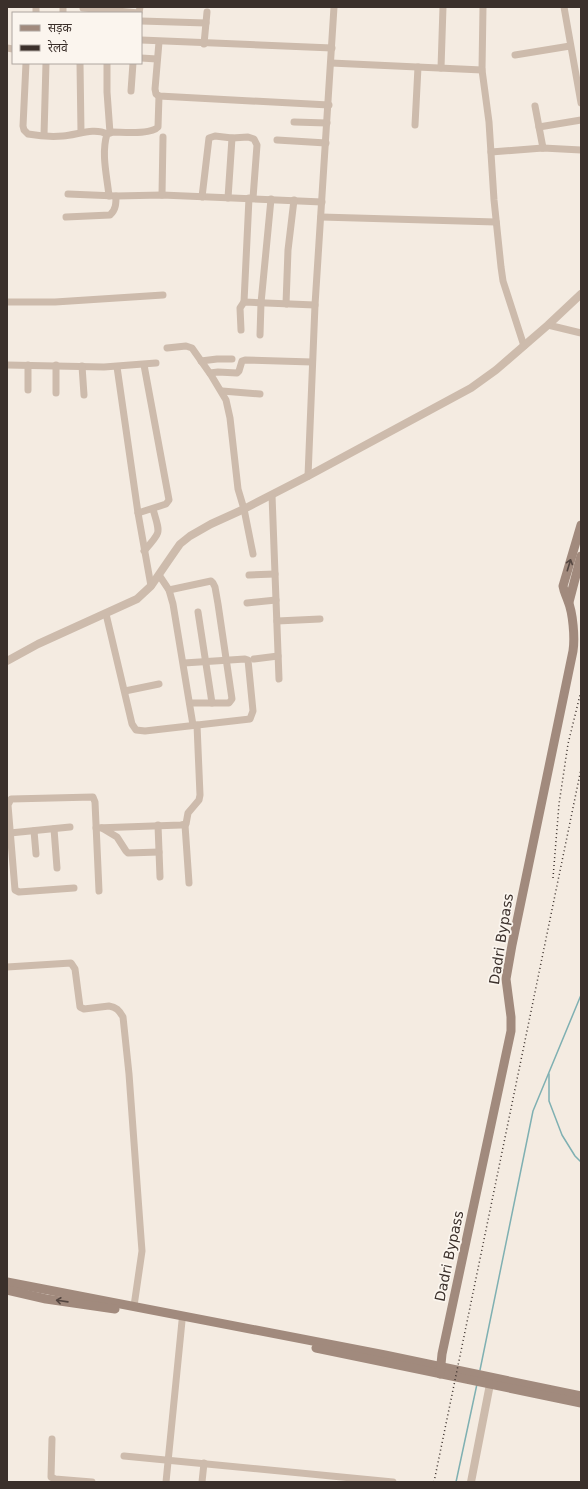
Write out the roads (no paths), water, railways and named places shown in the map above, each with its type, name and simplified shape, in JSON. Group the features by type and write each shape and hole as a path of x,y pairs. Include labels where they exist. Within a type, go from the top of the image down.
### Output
{"main road":[{"name":"Dadri Bypass","path":"440,1370 511,1031 506,979 517,917 573,651 574,632 569,602 564,593 563,586 581,525"},
{"name":"Dadri Bypass","path":"569,602 581,556"},
{"path":"7,1282 134,1306 440,1370 581,1403"},
{"path":"7,1290 46,1299 112,1308 440,1370"},
{"path":"491,1381 581,1396"}],"street":[{"path":"308,476 315,305 328,123 334,7"},
{"path":"441,68 443,7"},
{"path":"482,7 482,70 487,106 496,222 502,274 524,346"},
{"path":"564,7 570,46 578,67 581,103"},
{"path":"83,8 128,12"},
{"path":"204,44 207,12"},
{"path":"142,21 206,23"},
{"path":"142,40 204,44 332,48"},
{"path":"26,64 24,130 28,134 63,136 81,132 146,132 155,130 158,127 158,96 155,92 159,42"},
{"path":"515,55 570,46"},
{"path":"142,58 157,60"},
{"path":"331,63 482,70"},
{"path":"44,135 46,64"},
{"path":"80,64 81,132"},
{"path":"66,216 110,215 113,213 115,208 105,159 104,145 108,133 107,64"},
{"path":"131,91 133,64"},
{"path":"416,125 418,67"},
{"path":"158,96 329,105"},
{"path":"535,106 543,148"},
{"path":"539,127 581,120"},
{"path":"294,122 328,123"},
{"path":"202,197 209,138 215,136 232,138 252,137 256,141 256,165 251,198 244,302 240,308 241,330"},
{"path":"162,195 163,137"},
{"path":"228,198 232,138"},
{"path":"277,140 326,143"},
{"path":"491,152 543,148 581,150"},
{"path":"68,194 112,196 162,195 322,202"},
{"path":"260,335 261,303 271,199"},
{"path":"286,304 288,250 294,200"},
{"path":"321,217 496,222"},
{"path":"7,661 56,636 137,599 151,586 180,544 190,536 211,524 272,495 471,388 496,370 548,326 581,294"},
{"path":"7,302 55,302 163,295"},
{"path":"244,302 249,301 261,303 315,305"},
{"path":"548,326 581,333"},
{"path":"167,348 190,347 210,373 222,392 229,410 238,489 244,509 253,554"},
{"path":"201,361 232,359"},
{"path":"210,373 237,373 242,361 245,360 312,362"},
{"path":"7,365 117,367 156,363"},
{"path":"28,365 28,390"},
{"path":"56,365 56,393"},
{"path":"138,513 166,504 169,498 144,365"},
{"path":"82,366 84,395"},
{"path":"117,367 138,513 151,586"},
{"path":"222,392 260,394"},
{"path":"272,495 279,679"},
{"path":"144,551 157,537 159,532 153,509"},
{"path":"249,575 275,574"},
{"path":"159,575 169,590 173,604 195,725 200,798 189,812 185,825 189,883"},
{"path":"169,590 210,581 213,583 227,660 232,699 229,702 190,704"},
{"path":"247,602 276,600"},
{"path":"198,612 212,704"},
{"path":"106,614 132,724 137,731 248,720 253,711 248,660 184,663"},
{"path":"277,621 320,619"},
{"path":"254,658 278,656"},
{"path":"125,691 159,684"},
{"path":"74,888 17,891 14,887 8,805 11,799 91,796 94,799 98,828 99,891"},
{"path":"158,825 160,877"},
{"path":"98,828 185,825"},
{"path":"10,833 70,827"},
{"path":"98,828 117,837 128,853 159,852"},
{"path":"54,829 57,868"},
{"path":"34,831 36,854"},
{"path":"7,967 71,963 75,969 80,1007 84,1009 109,1006 118,1010 122,1017 129,1074 142,1250 134,1306"},
{"path":"166,1482 182,1321"},
{"path":"471,1482 491,1381"},
{"path":"52,1439 51,1477 55,1479 92,1482"},
{"path":"124,1456 204,1463 314,1478 392,1482"},
{"path":"202,1482 204,1463"}],"waterway":[{"path":"480,1370 533,1111 581,995"},
{"path":"549,1074 549,1101 562,1135 575,1156 581,1162"},
{"path":"456,1482 477,1384"}],"railway":[{"path":"553,878 559,804 568,744 581,691"},
{"path":"434,1482 581,769"}]}
